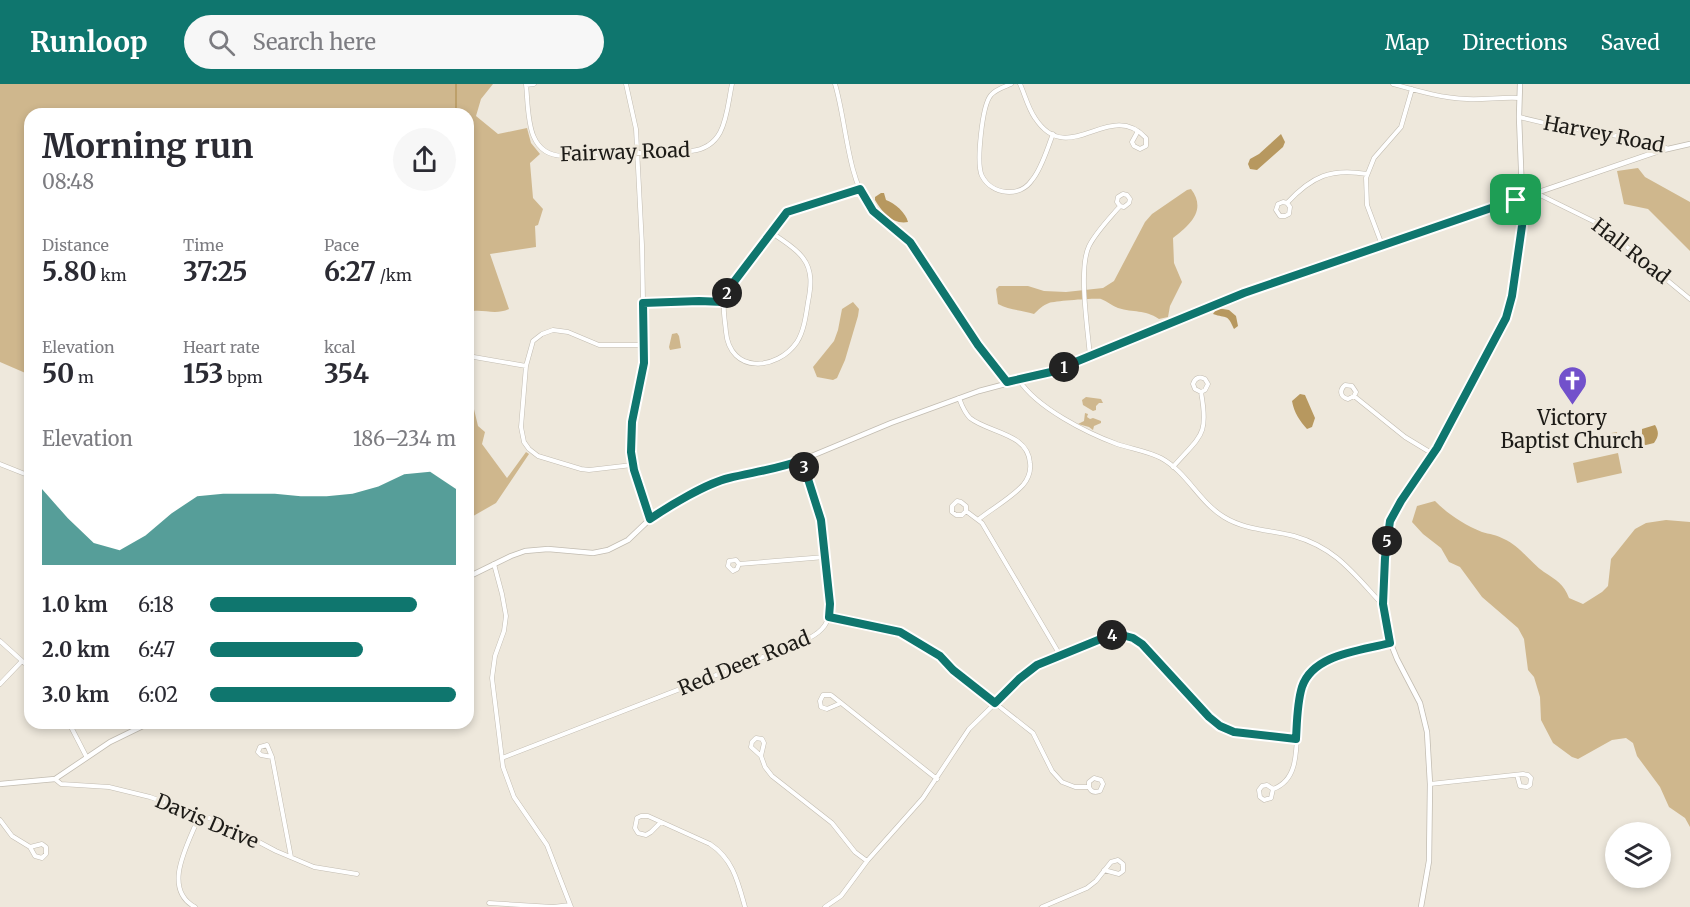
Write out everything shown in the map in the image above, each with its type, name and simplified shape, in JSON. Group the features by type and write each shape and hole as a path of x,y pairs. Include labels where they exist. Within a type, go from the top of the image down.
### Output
{"street":[{"name":"Fairway Road","path":"534,84 526,85 532,134 537,144 545,152 559,156 695,151 712,144 722,132 732,84"},
{"path":"626,84 636,129 644,345 644,363 632,429 632,465 650,519"},
{"path":"835,84 860,189 873,211 910,242 978,345 1007,382"},
{"path":"1011,84 994,92 986,104 979,162 981,173 987,183 1003,192 1015,192 1025,187 1035,176 1053,134"},
{"path":"1020,84 1035,119 1053,134 1076,138 1118,124 1127,125 1138,131 1145,137 1147,141 1140,149 1132,142 1138,131"},
{"path":"1394,84 1453,98 1519,98"},
{"path":"1421,907 1429,861 1430,784 1427,732 1422,710 1390,643 1383,604 1385,558 1390,521 1433,454 1506,318 1512,296 1522,226 1519,117 1521,84"},
{"path":"1382,245 1367,205 1365,190 1367,174 1374,158 1401,127 1412,89"},
{"name":"Harvey Road","path":"1519,117 1557,126 1654,142 1668,149 1690,144"},
{"path":"474,574 518,553 533,550 555,549 593,553 608,550 634,536 650,519 671,505 721,480 776,469 802,460 959,398 1007,382 1051,372 1210,306 1382,245 1668,149"},
{"path":"1287,203 1299,191 1328,174 1343,171 1367,174"},
{"path":"771,232 799,253 810,271 810,291 803,325 796,342 786,353 770,362 759,364 742,360 733,353 728,343 724,302 727,291 771,232 790,210 860,189"},
{"name":"Hall Road","path":"1536,193 1599,224 1690,299"},
{"path":"1090,357 1084,263 1088,249 1096,236 1120,206"},
{"path":"643,303 724,302"},
{"path":"632,465 581,469 538,456 529,449 524,442 521,427 526,366 533,341 553,330 568,332 599,345 644,345"},
{"path":"474,357 526,366"},
{"path":"1019,380 1029,393 1060,415 1115,443 1156,456 1173,467 1224,517 1252,528 1300,538 1328,550 1340,559 1383,604"},
{"path":"1173,467 1203,430 1205,416 1201,392"},
{"path":"1354,396 1405,437 1433,454"},
{"path":"959,398 963,410 969,417 1019,442 1030,461 1030,472 1022,486 979,519"},
{"name":"Red Deer Road","path":"502,758 804,641 820,632 829,617 825,557 821,520 802,460"},
{"path":"0,464 24,474"},
{"path":"966,511 979,519 1060,655"},
{"path":"739,564 825,557"},
{"path":"489,903 570,906 547,845 511,789 502,758 492,678 506,616 494,564"},
{"path":"829,617 900,632 940,656 953,670 1033,733 1052,771 1062,782 1076,787 1089,787"},
{"path":"828,906 841,896 867,861 915,807 937,779 969,729 1027,672 1060,655 1108,636 1115,634 1130,636 1142,644 1217,724 1234,732 1296,739"},
{"path":"0,641 22,661 0,684"},
{"path":"1273,789 1281,786 1291,774 1300,694 1305,679 1315,667 1327,660 1390,643"},
{"path":"841,703 827,709 822,707 820,701 822,696 827,694 841,703 937,779"},
{"path":"72,729 86,756"},
{"path":"0,784 55,779 110,741 136,729"},
{"path":"761,756 765,744 762,739 756,738 751,747 761,756 772,776 832,823 855,852 867,861"},
{"path":"272,757 291,857"},
{"path":"1430,784 1516,775"},
{"name":"Davis Drive","path":"55,779 61,784 109,787 132,792 223,823 314,867 357,874"},
{"path":"195,907 182,895 178,877 200,814"},
{"path":"660,822 646,835 638,833 635,828 636,820 641,816 648,816 710,844 725,856 735,872 745,907"},
{"path":"0,820 12,836 30,848 38,858 46,854 44,845 37,844 30,848"},
{"path":"1042,907 1087,888 1096,881 1104,870 1115,860 1124,864 1123,871 1119,874 1104,870"}],"shaded area":[{"path":"0,84 493,84 481,99 476,116 498,134 527,128 531,143 540,154 530,163 533,198 543,209 538,225 535,226 536,247 490,254 509,309 498,312 474,311 474,108 24,108 24,372 0,362"},
{"path":"1281,134 1285,142 1283,147 1257,170 1250,169 1248,164 1250,159"},
{"path":"1638,168 1645,177 1690,202 1690,251 1648,209 1624,204 1617,171"},
{"path":"1191,189 1196,197 1197,210 1185,228 1173,238 1174,263 1182,282 1170,306 1168,317 1159,319 1144,312 1118,308 1101,299 1049,303 1034,314 998,304 996,289 999,286 1028,286 1044,291 1066,292 1103,288 1114,281 1145,222 1152,214"},
{"path":"884,193 886,200 900,209 908,222 898,222 885,213 875,200 875,197"},
{"path":"853,302 859,309 858,316 845,360 837,378 833,380 817,377 813,367 834,341 842,309"},
{"path":"1217,308 1229,310 1236,316 1238,326 1234,329 1226,317 1213,314"},
{"path":"677,333 681,348 670,350 672,334"},
{"path":"1300,394 1305,395 1315,418 1312,427 1307,429 1294,409 1292,401"},
{"path":"1086,397 1101,399 1103,403 1099,403 1093,411 1083,405 1082,400"},
{"path":"474,409 478,426 485,432 482,444 507,478 526,452 529,454 496,503 474,516"},
{"path":"1085,413 1090,419 1093,418 1101,423 1094,426 1093,430 1078,424 1084,421"},
{"path":"1655,425 1658,434 1656,441 1642,446 1642,429"},
{"path":"1617,432 1618,451 1605,449 1600,435"},
{"path":"1618,453 1622,473 1577,483 1573,463"},
{"path":"1435,501 1451,515 1469,526 1510,542 1559,583 1569,598 1583,604 1608,586 1611,559 1635,529 1646,523 1666,520 1690,522 1690,827 1685,818 1669,807 1660,787 1637,756 1633,743 1626,738 1612,740 1578,759 1553,743 1541,720 1540,697 1534,677 1528,670 1524,639 1518,628 1482,597 1460,567 1449,562 1441,548 1412,522 1417,506"}],"waterway":[{"path":"456,84 456,108"}],"place":[{"name":"Victory Baptist Church","path":"1572,406"}],"route":[{"path":"860,189 873,211 910,242 978,345 1007,382 1044,375 1142,337 1195,312 1244,293 1516,200 1523,197 1523,218 1512,296 1506,318 1437,448 1401,501 1388,528 1383,604 1390,643 1327,660 1309,673 1300,694 1296,739 1234,732 1217,724 1142,644 1126,635 1108,636 1037,665 995,703 953,670 940,656 900,632 829,617 830,604 822,521 802,460 776,469 721,480 671,505 650,519 632,465 631,452 632,422 644,363 643,303 724,302 727,291 782,218 794,209 860,189"}]}
